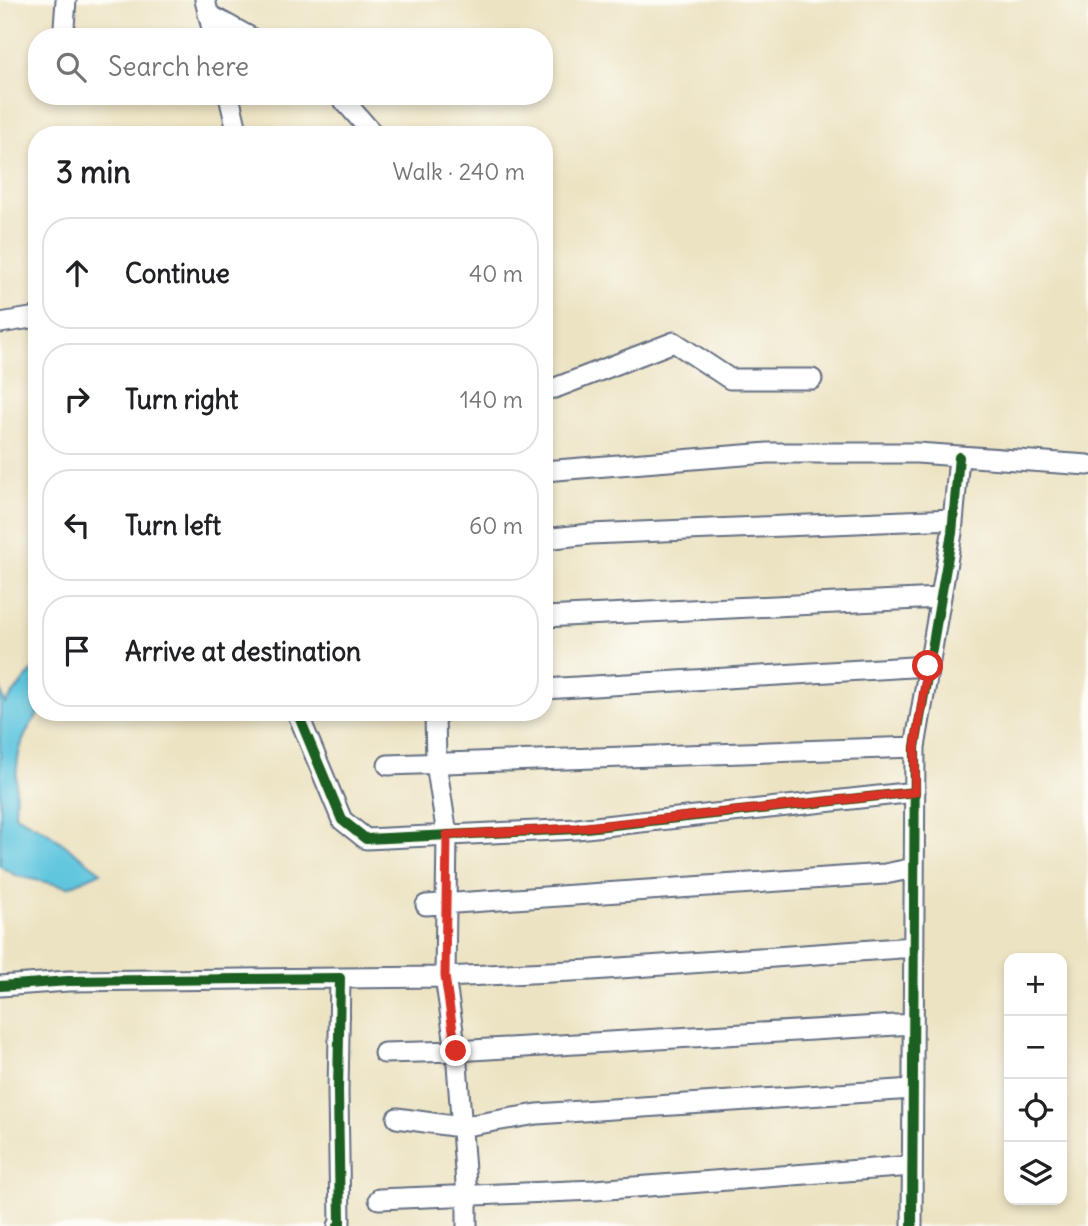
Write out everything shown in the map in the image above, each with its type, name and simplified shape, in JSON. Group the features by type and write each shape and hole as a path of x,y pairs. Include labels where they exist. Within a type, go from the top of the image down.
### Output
{"street":[{"path":"64,27 66,0"},
{"path":"206,7 212,28"},
{"path":"206,7 237,28"},
{"path":"231,105 237,126"},
{"path":"348,105 366,126"},
{"path":"0,323 28,318"},
{"path":"553,381 674,342 730,379 812,379"},
{"path":"553,470 768,453 917,453 1088,466"},
{"path":"912,1226 915,747 953,519 959,457"},
{"path":"553,538 590,534 953,519"},
{"path":"553,617 939,598"},
{"path":"553,689 928,666"},
{"path":"301,721 342,820 366,839 577,828 915,792"},
{"path":"435,721 436,763 447,835 435,905 456,1051 467,1226"},
{"path":"388,765 915,747"},
{"path":"435,905 885,874 914,868"},
{"path":"0,986 68,981 445,976 592,970 914,947"},
{"path":"338,1226 340,978"},
{"path":"384,1053 913,1024"},
{"path":"397,1118 460,1127 537,1114 913,1089"},
{"path":"379,1199 594,1191 912,1166"}],"water":[{"path":"28,676 28,721 33,721 20,748 16,773 15,815 46,831 101,872 68,887 17,876 0,866 0,687 5,704"}],"cycle path":[{"path":"912,1226 915,747 952,533 959,457"},
{"path":"301,721 342,820 366,839 577,829 915,792"},
{"path":"0,986 68,981 340,978 338,1226"}],"route":[{"path":"456,1051 445,976 447,835 577,828 915,792 915,747 928,666"}]}
